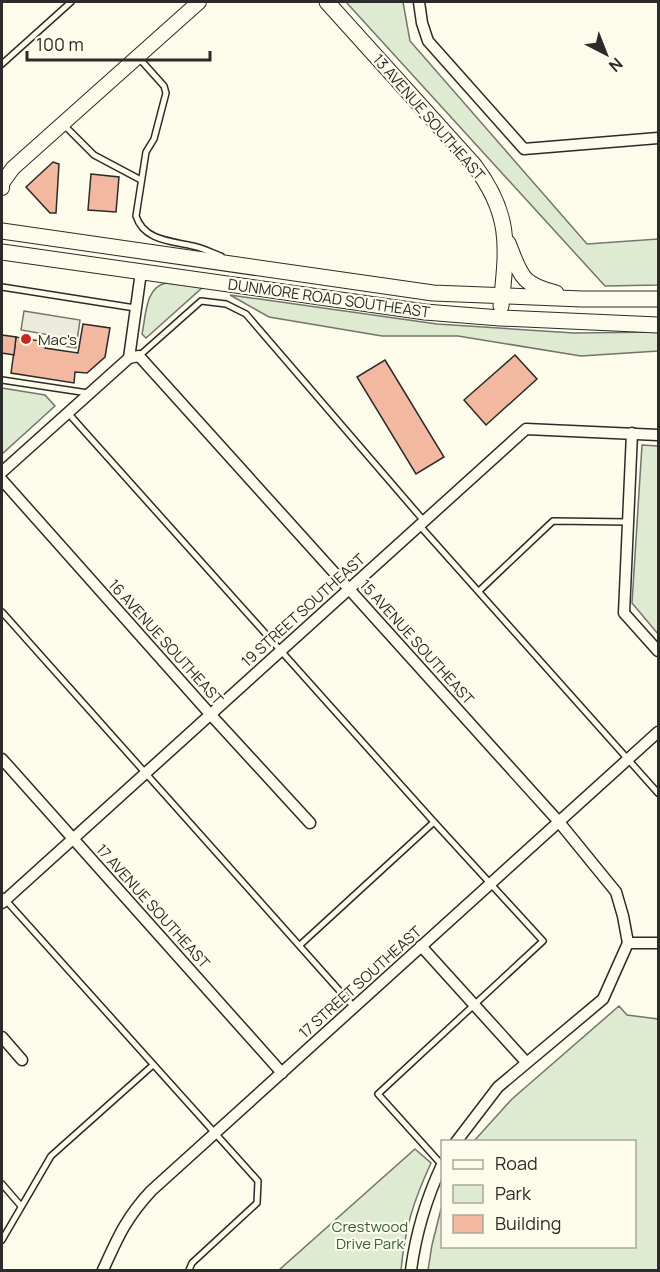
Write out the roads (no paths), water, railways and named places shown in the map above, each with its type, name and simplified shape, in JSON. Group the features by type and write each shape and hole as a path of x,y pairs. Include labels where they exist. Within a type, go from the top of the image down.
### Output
{"main road":[{"name":"13 AVENUE SOUTHEAST","path":"327,2 484,178 499,206 506,239 500,318"},
{"name":"DUNMORE ROAD SOUTHEAST","path":"2,231 433,293 582,299 658,298"},
{"path":"506,239 521,274 532,286 582,299"},
{"name":"DUNMORE ROAD SOUTHEAST","path":"2,252 425,312 500,318 658,325"}],"street":[{"path":"2,184 13,168 199,2"},
{"path":"419,2 422,24 428,41 524,149 658,138"},
{"path":"2,472 89,393 134,357 135,308 141,272"},
{"name":"15 AVENUE SOUTHEAST","path":"134,357 349,589 559,822 616,892 624,916 628,943"},
{"name":"19 STREET SOUTHEAST","path":"3,899 526,429 658,435"},
{"path":"632,434 624,613 658,651"},
{"name":"16 AVENUE SOUTHEAST","path":"2,480 309,823"},
{"name":"17 STREET SOUTHEAST","path":"103,1270 123,1226 134,1209 151,1191 658,732"},
{"name":"17 AVENUE SOUTHEAST","path":"2,759 282,1072"},
{"path":"458,1140 498,1087 603,999 628,943 658,943"},
{"path":"421,946 526,1062"},
{"path":"2,1037 22,1060"},
{"path":"411,1270 414,1242 430,1191 441,1167"}],"lane":[{"path":"2,62 71,2"},
{"path":"138,57 164,86 166,93 154,139 146,152 136,216 142,226 157,238 195,246 249,267"},
{"path":"63,123 94,155 141,180"},
{"path":"2,286 135,308"},
{"path":"134,357 201,301 226,303 246,314 479,591 658,793"},
{"path":"2,380 89,393"},
{"path":"68,413 543,941 378,1094 441,1164"},
{"path":"479,591 553,521 628,522"},
{"path":"2,612 354,1007"},
{"path":"300,945 434,822"},
{"path":"3,899 258,1181 257,1203 192,1263 189,1270"},
{"path":"2,1240 51,1156 153,1065"},
{"path":"2,1184 21,1206"}],"place":[{"name":"Mac's","path":"26,339"}],"park label":[{"name":"Crestwood Drive Park","path":"370,1234"}]}
